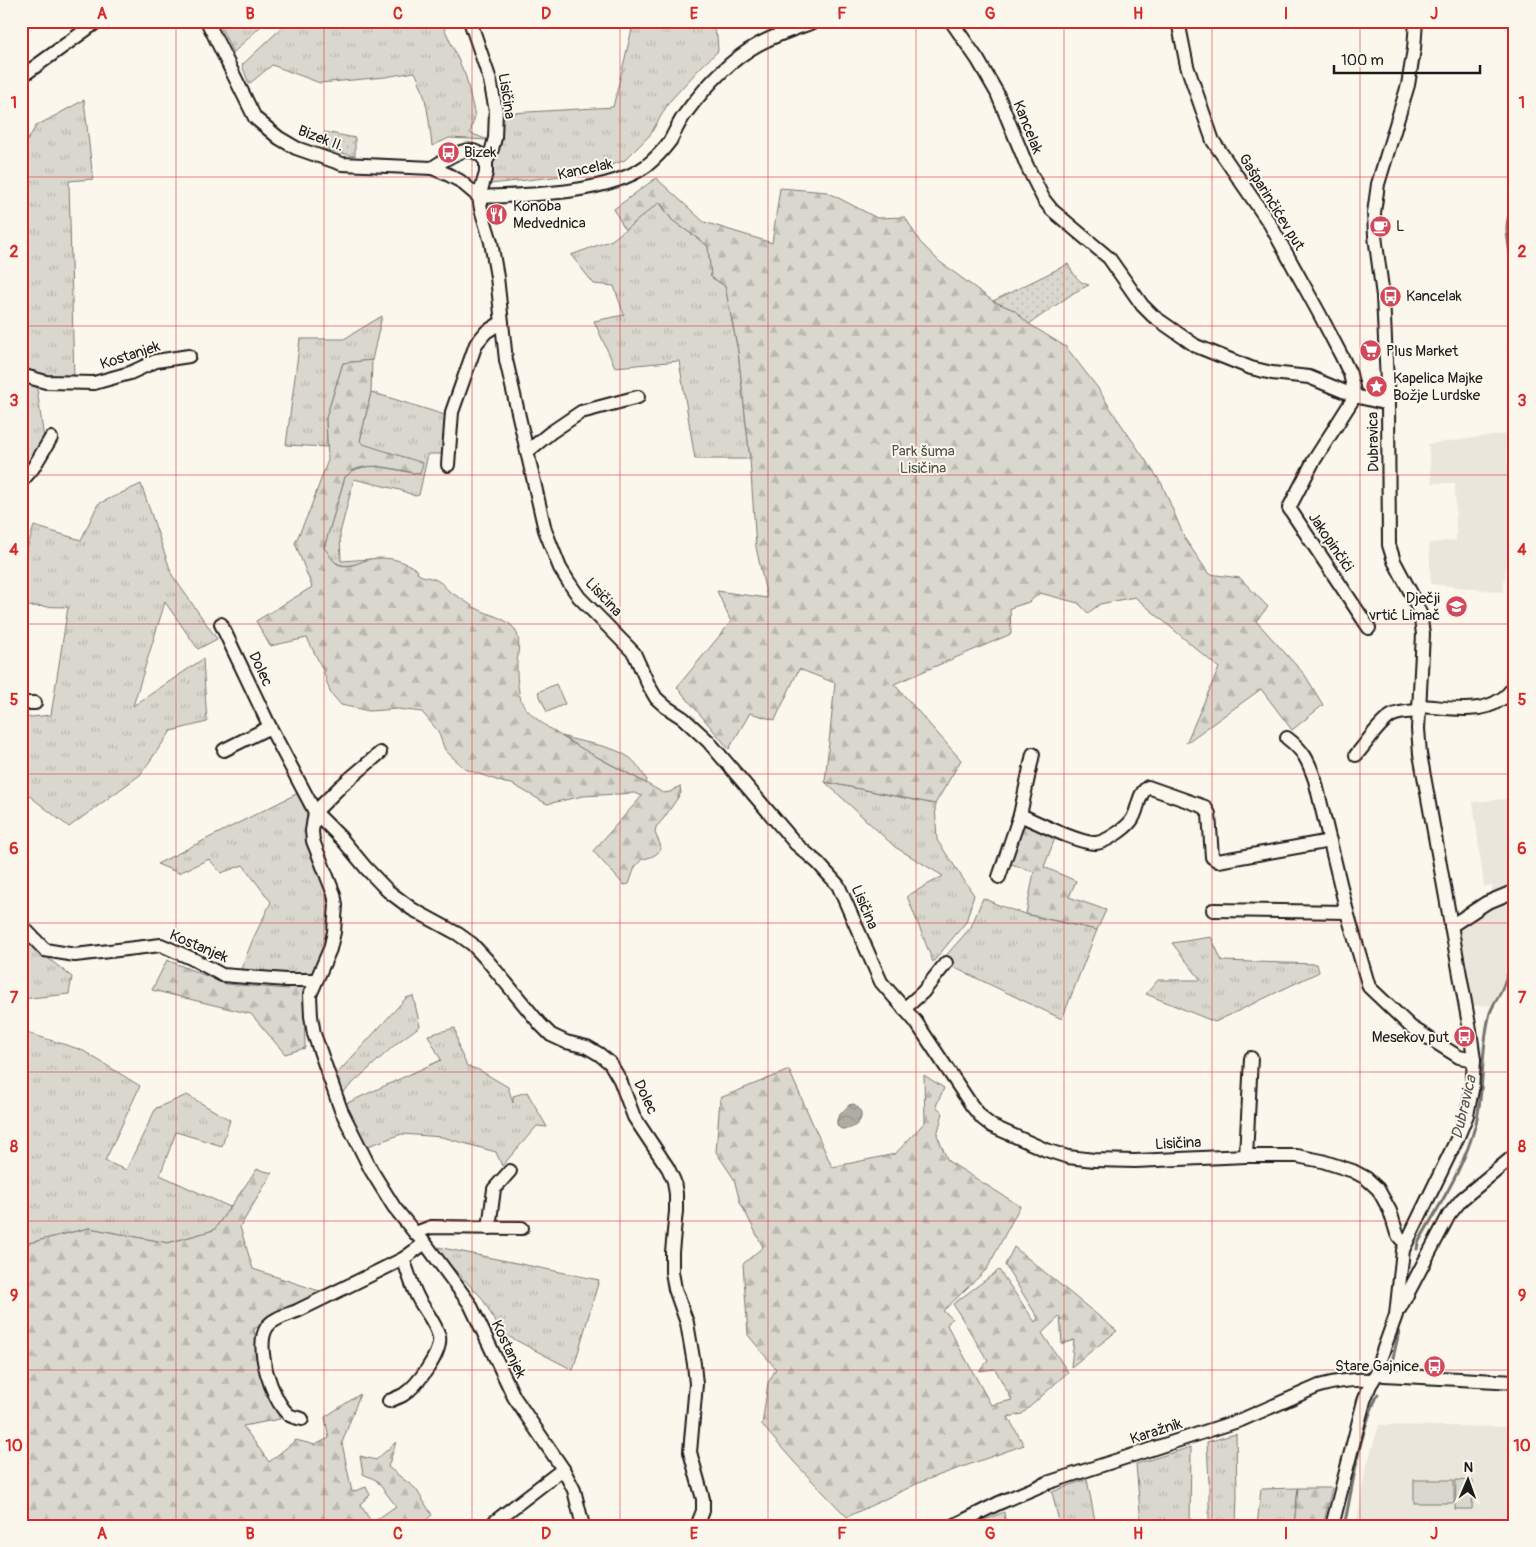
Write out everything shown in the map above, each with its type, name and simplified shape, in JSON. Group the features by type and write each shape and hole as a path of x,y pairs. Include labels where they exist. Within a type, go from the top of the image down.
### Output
{"street":[{"path":"21,77 98,21"},
{"name":"Bizek II.","path":"208,21 255,118 279,138 296,148 342,164 432,168 460,181 479,197"},
{"name":"Lisičina","path":"470,21 490,80 496,111 495,138 486,162 486,173 479,197 496,268 506,360 545,530 560,568 570,585 579,597 634,653 656,698 683,718 708,741 796,844 818,863 838,885 881,982 916,1022 972,1106 992,1126 1046,1150 1068,1157 1094,1160 1135,1161 1246,1156 1298,1156 1322,1161 1353,1171 1366,1178 1378,1189 1390,1211 1397,1234 1406,1242"},
{"name":"Kancelak","path":"479,197 546,194 594,186 611,182 646,166 670,141 683,116 724,68 758,44 816,21"},
{"name":"Kancelak","path":"951,21 978,60 997,93 1027,166 1044,200 1052,210 1108,258 1142,305 1153,316 1196,346 1251,368 1272,373 1309,376 1355,396 1388,404"},
{"name":"Gašparinčićev put","path":"1178,21 1187,66 1213,141 1270,224 1342,357 1350,374 1355,396"},
{"name":"Dubravica","path":"1332,1526 1354,1437 1396,1315 1401,1258 1406,1242 1467,1115 1472,1090 1474,1060 1420,754 1419,708 1423,634 1420,613 1412,593 1394,561 1389,545 1388,404 1383,296 1374,213 1378,184 1408,85 1416,21"},
{"path":"432,168 460,152 468,150 477,152 486,162"},
{"path":"448,465 452,412 476,344 486,332 502,322"},
{"name":"Kostanjek","path":"21,374 46,382 94,383 130,373 156,361 189,356"},
{"name":"Jakopinčići","path":"1355,396 1312,462 1289,508 1369,628"},
{"path":"528,451 550,433 582,412 638,397"},
{"path":"21,482 51,438"},
{"name":"Dolec","path":"222,624 270,727 315,812 388,890 412,908 472,944 551,1035 566,1042 587,1047 610,1063 620,1080 634,1117 668,1168 674,1181 676,1194 672,1252 674,1289 687,1323 696,1384 690,1452 703,1499 703,1511 698,1526"},
{"path":"1356,755 1391,716 1419,708 1467,709 1485,707 1501,700 1515,686"},
{"path":"21,702 34,703"},
{"path":"224,750 270,727"},
{"path":"1287,738 1299,747 1308,759 1315,780 1347,912 1369,987 1411,1027 1459,1056 1474,1060"},
{"path":"315,812 380,753"},
{"path":"999,877 1020,815 1033,754"},
{"path":"1020,815 1081,841 1097,843 1123,829 1132,820 1143,790 1148,787 1205,807 1208,814 1212,857 1218,862 1330,841"},
{"name":"Kostanjek","path":"315,812 312,831 313,841 334,894 336,905 334,932 330,950 310,995 314,1034 341,1110 371,1170 394,1207 425,1243 470,1304 514,1397 563,1468 574,1490 583,1526"},
{"path":"1451,926 1486,903 1515,891"},
{"path":"1213,910 1347,912"},
{"name":"Kostanjek","path":"21,925 46,950 75,955 161,945 222,975 286,980 316,980"},
{"path":"904,1009 923,992 946,963"},
{"path":"1246,1156 1251,1058"},
{"path":"1396,1315 1449,1215 1456,1206 1515,1155"},
{"path":"489,1228 494,1189 510,1171"},
{"path":"415,1233 431,1227 522,1228"},
{"path":"302,1419 288,1415 278,1402 266,1374 263,1348 264,1333 268,1326 279,1318 404,1259 425,1243"},
{"path":"1401,1258 1408,1265 1420,1269"},
{"path":"389,1401 404,1394 416,1384 430,1365 438,1349 439,1337 417,1296 404,1259"},
{"name":"Karažnik","path":"953,1526 999,1503 1047,1484 1222,1427 1319,1386 1380,1374 1515,1382"},
{"path":"489,1526 563,1468"}],"shaded area":[{"path":"1505,434 1512,509 1503,592 1431,584 1429,543 1456,540 1455,483 1432,483 1428,444"},
{"path":"1513,611 1515,612 1515,683 1502,695"},
{"path":"1515,798 1515,855 1511,890 1493,897 1492,886 1484,886 1473,802"},
{"path":"1513,896 1515,965 1507,971 1501,989 1492,1005 1473,1006 1460,927 1475,914"},
{"path":"1379,1425 1515,1427 1515,1526 1356,1526 1365,1471"}],"green space":[{"path":"218,21 266,21 233,53"},
{"path":"289,21 441,21 466,77 475,116 470,133 488,140 449,138 432,146 425,99 415,72 385,77 320,83 272,65 249,84 242,65"},
{"path":"634,21 709,21 717,36 718,51 669,102 650,135 625,160 590,173 490,184 494,114 613,107"},
{"path":"84,100 93,179 69,181 74,380 44,377 21,370 21,151 36,126"},
{"path":"325,132 355,138 355,156 323,149"},
{"name":"Park šuma Lisičina","path":"656,178 704,222 772,243 780,188 827,192 877,218 905,217 920,242 940,262 993,301 1014,310 1029,324 1066,347 1097,387 1162,484 1185,539 1209,574 1240,578 1268,607 1256,621 1305,675 1323,705 1292,730 1261,689 1186,743 1219,668 1135,597 1100,604 1088,613 1078,603 1040,593 1029,602 1010,608 1011,634 894,684 961,760 935,804 825,782 835,683 799,669 775,720 750,713 729,749 677,687 731,622 717,591 767,598 756,547 750,459 738,351 725,286 711,277 708,246 672,220 660,202 625,230 614,209"},
{"path":"659,202 672,220 708,246 711,277 725,286 738,351 750,459 695,459 679,361 615,367 594,321 624,315 614,286 594,284 571,255 612,240"},
{"path":"1068,264 1079,280 1089,285 1075,292 1029,324 1014,310 993,301"},
{"path":"382,316 372,360 343,363 326,418 327,447 286,445 300,339 344,339"},
{"path":"372,360 371,392 360,441 363,444 423,463 420,474 370,466 354,470 345,477 324,548 336,563 344,566 376,558 402,562 413,567 420,575 440,582 450,592 474,607 508,623 518,636 518,689 521,700 529,711 543,724 563,737 663,793 670,792 680,786 681,793 656,827 655,833 661,849 653,856 642,859 635,867 629,884 624,885 593,851 642,796 635,793 583,796 547,804 512,784 465,769 445,750 438,731 422,712 398,709 369,711 341,705 330,692 323,670 307,638 270,646 256,621 312,587 295,543 309,512 328,460 326,418 343,363"},
{"path":"21,380 36,382 44,439 28,468 21,424"},
{"path":"371,392 445,415 448,437 446,454 428,454 419,495 415,496 400,490 354,479 340,533 341,561 371,559 352,565 342,565 334,561 324,548 345,477 354,470 370,467 420,474 360,441"},
{"path":"141,484 172,575 217,639 198,649 165,602 133,706 203,659 207,722 171,731 140,775 69,827 21,788 21,718 51,715 68,607 21,606 21,568 34,526 81,540 98,504"},
{"path":"556,684 565,704 547,712 538,692"},
{"path":"562,736 623,753 638,766 647,780 646,783 587,752"},
{"path":"825,782 935,804 937,840 974,895 966,922 933,962 907,896 943,876 895,847"},
{"path":"298,793 308,814 325,885 330,920 315,976 280,973 239,974 271,902 243,865 221,873 209,859 179,873 157,864"},
{"path":"1016,820 1057,833 1044,867 1076,881 1069,897 1106,910 1097,930 1026,914 1034,872 1006,862"},
{"path":"983,898 1024,914 1097,930 1062,1019 951,966 943,959 971,927"},
{"path":"21,932 49,959 72,977 69,994 21,999"},
{"path":"1211,937 1222,961 1317,964 1319,972 1215,1022 1146,994 1158,980 1201,980 1172,943"},
{"path":"167,960 226,984 288,989 303,976 305,1048 285,1054 251,1014 152,990"},
{"path":"413,996 420,1026 397,1043 342,1093 334,1077 406,998"},
{"path":"455,1028 459,1049 467,1066 479,1070 508,1087 513,1103 513,1096 527,1092 547,1127 537,1126 502,1166 496,1152 442,1137 402,1134 365,1147 345,1104 441,1060 428,1035"},
{"path":"21,1031 82,1050 140,1086 105,1161 126,1170 156,1108 187,1095 230,1120 222,1146 176,1132 160,1175 230,1207 214,1230 168,1243 89,1228 21,1245"},
{"path":"789,1070 832,1167 895,1154 925,1122 924,1075 944,1088 936,1106 943,1113 937,1135 948,1161 1020,1206 987,1269 943,1311 952,1318 947,1325 991,1405 1012,1400 995,1369 979,1371 988,1361 953,1304 999,1270 1035,1322 1038,1318 1005,1265 1014,1247 1117,1331 1071,1367 1074,1340 1062,1344 1060,1316 1042,1333 1068,1372 1022,1414 1008,1417 1024,1445 923,1481 847,1517 794,1462 762,1425 768,1383 776,1369 748,1335 743,1264 763,1247 740,1202 734,1179 716,1152 720,1098"},
{"path":"257,1169 272,1173 240,1227 253,1269 322,1292 254,1329 261,1379 280,1419 243,1426 269,1462 296,1440 315,1445 329,1438 325,1417 360,1394 342,1443 352,1492 366,1487 370,1495 360,1504 372,1523 396,1506 376,1480 363,1474 360,1456 376,1460 396,1442 388,1467 416,1489 432,1515 419,1526 21,1526 21,1245 89,1228 168,1243 214,1230"},
{"path":"438,1247 599,1280 573,1370 502,1333 482,1298 451,1266 447,1266 436,1251"},
{"path":"1236,1434 1236,1526 1209,1526 1207,1442"},
{"path":"1191,1447 1190,1526 1138,1526 1141,1524 1136,1464"},
{"path":"1087,1479 1096,1526 1060,1526 1052,1492"},
{"path":"1414,1480 1454,1480 1454,1503 1414,1503"},
{"path":"1456,1480 1473,1481 1472,1509 1455,1509"},
{"path":"1298,1488 1294,1526 1257,1526 1261,1489"},
{"path":"1298,1488 1332,1488 1323,1526 1294,1526"},
{"path":"1004,1512 1006,1526 973,1526 973,1525"}],"water":[{"path":"854,1104 860,1111 861,1117 853,1127 842,1129 838,1126 837,1120 849,1105"}],"waterway":[{"name":"Dubravica","path":"1515,205 1507,224 1515,296"},
{"name":"Dubravica","path":"1515,312 1509,348 1515,374"},
{"name":"Dubravica","path":"1417,1249 1418,1243 1459,1170 1471,1139 1481,1096 1485,1040 1490,1013 1508,974 1515,967"},
{"name":"Dubravica","path":"1392,1362 1399,1332"},
{"name":"Dubravica","path":"1344,1526 1361,1442 1378,1394"}],"place":[{"name":"Bizek","path":"448,152"},
{"name":"Konoba Medvednica","path":"497,215"},
{"name":"L","path":"1380,226"},
{"name":"Kancelak","path":"1390,296"},
{"name":"Plus Market","path":"1370,351"},
{"name":"Kapelica Majke Božje Lurdske","path":"1377,387"},
{"name":"Dječji vrtić Limač","path":"1456,607"},
{"name":"Mesekov put","path":"1465,1037"},
{"name":"Stare Gajnice","path":"1435,1366"}]}
